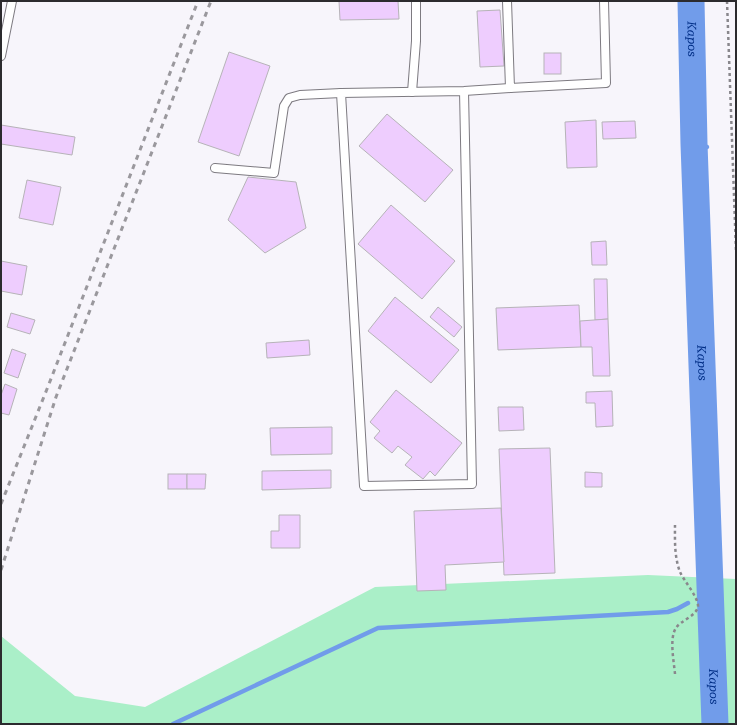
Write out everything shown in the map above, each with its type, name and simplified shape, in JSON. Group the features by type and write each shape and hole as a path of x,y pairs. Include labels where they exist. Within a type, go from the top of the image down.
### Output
{"lane":[{"path":"1,56 12,1"},
{"path":"412,92 416,41 416,1"},
{"path":"507,1 510,88"},
{"path":"215,168 274,173 284,106 289,98 300,94 464,91 606,83 604,1"},
{"path":"341,93 364,486 472,484 464,91"}],"path":[{"path":"727,1 736,251"},
{"path":"675,523 676,558 680,572 694,594 698,606 696,611 676,628 673,638 675,674"}],"green space":[{"path":"648,575 736,579 736,724 1,724 1,636 75,696 145,707 375,587"}],"building":[{"path":"339,1 398,1 399,19 340,20"},
{"path":"500,10 504,66 480,67 477,11"},
{"path":"229,52 270,66 239,156 198,142"},
{"path":"544,53 561,53 561,74 544,74"},
{"path":"387,114 453,170 425,202 359,146"},
{"path":"596,120 597,167 567,168 565,122"},
{"path":"635,121 636,138 603,139 602,122"},
{"path":"1,125 75,137 72,155 1,144"},
{"path":"248,177 296,182 306,228 265,253 228,220"},
{"path":"27,180 61,187 53,225 19,218"},
{"path":"391,205 455,261 422,299 358,244"},
{"path":"606,241 607,265 592,265 591,242"},
{"path":"1,261 27,266 22,295 1,291"},
{"path":"594,279 607,279 608,319 595,320"},
{"path":"395,297 459,350 431,383 368,331"},
{"path":"579,305 581,347 498,350 496,308"},
{"path":"438,307 462,327 454,337 430,317"},
{"path":"11,313 35,320 30,334 7,327"},
{"path":"608,319 610,376 593,376 592,347 581,347 580,321"},
{"path":"309,340 310,355 267,358 266,343"},
{"path":"12,349 26,354 18,378 4,373"},
{"path":"5,384 17,389 9,415 1,413 1,395"},
{"path":"396,390 462,443 435,476 430,471 423,479 405,465 412,457 398,446 392,453 374,438 380,431 370,422"},
{"path":"612,391 613,426 596,427 595,403 586,403 586,392"},
{"path":"498,407 523,407 524,430 499,431"},
{"path":"332,427 332,454 271,455 270,428"},
{"path":"550,448 555,573 504,575 499,449"},
{"path":"331,470 331,488 262,490 262,471"},
{"path":"585,472 602,473 602,487 585,487"},
{"path":"168,474 187,474 187,489 168,489"},
{"path":"187,474 206,474 205,489 187,489"},
{"path":"501,508 504,562 445,565 446,590 417,591 414,511"},
{"path":"279,515 300,515 300,548 271,548 271,531 279,531"}],"waterway":[{"name":"Kapos","path":"691,1 694,144 715,724"},
{"path":"694,144 707,147"},
{"name":"Kapos","path":"702,597 711,596"},
{"path":"173,724 378,628 668,612 688,603"}],"railway":[{"path":"1,504 198,1"},
{"path":"1,570 56,397 211,1"}]}
